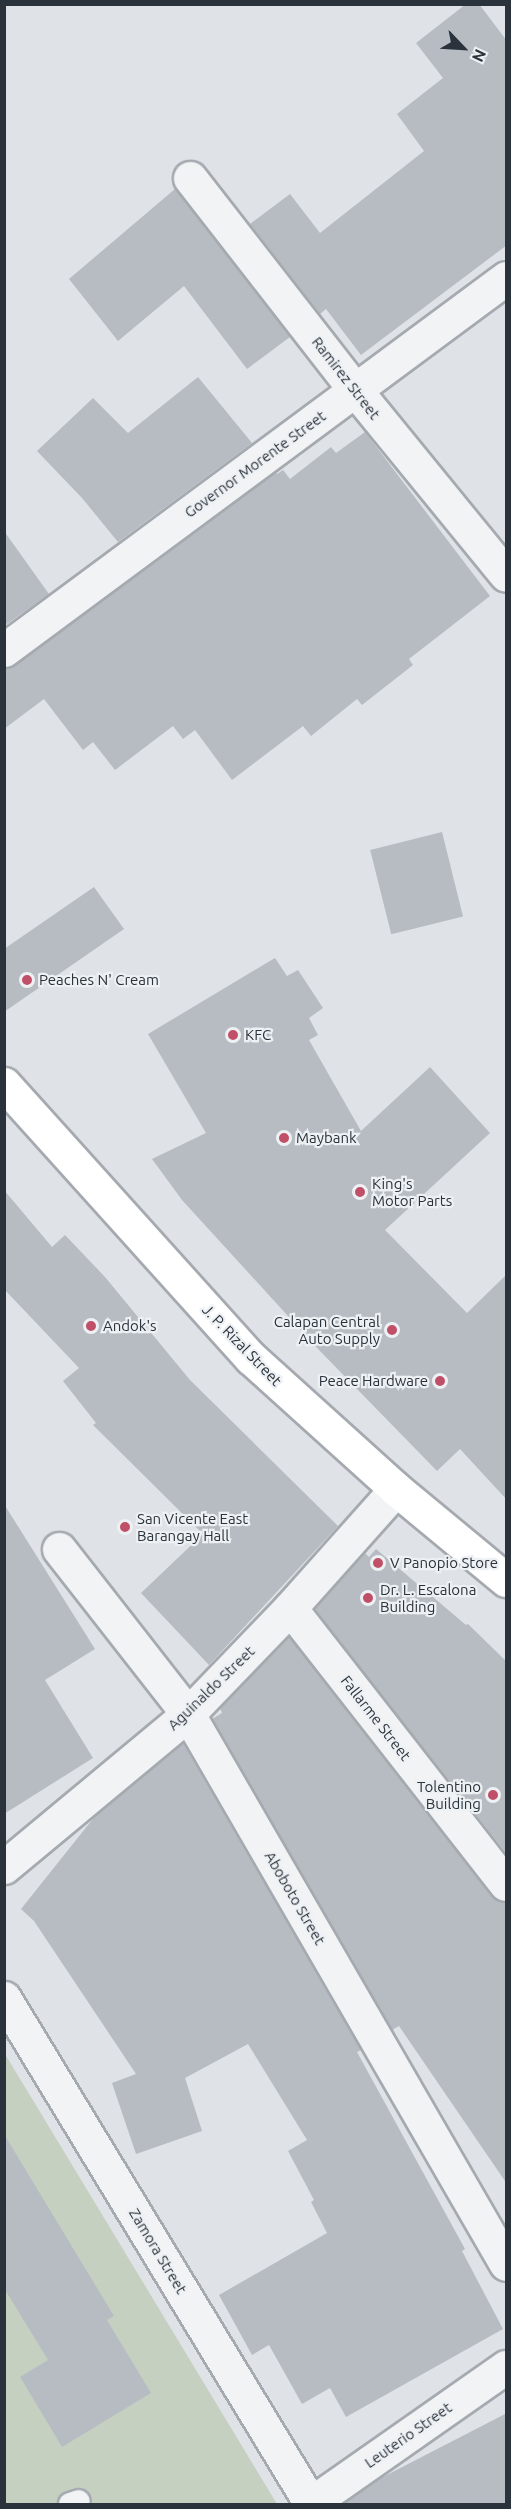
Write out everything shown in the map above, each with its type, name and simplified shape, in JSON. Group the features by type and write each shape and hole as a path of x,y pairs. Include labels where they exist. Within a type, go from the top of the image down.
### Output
{"highway":[{"name":"J. P. Rizal Street","path":"4,1084 251,1358 396,1488 507,1580"}],"street":[{"name":"Ramirez Street","path":"190,178 356,391 507,575"},
{"name":"Governor Morente Street","path":"4,650 507,278"},
{"name":"Aguinaldo Street","path":"4,1867 188,1714 290,1608 396,1488"},
{"name":"Aboboto Street","path":"59,1549 188,1714 507,2264"},
{"name":"Fallarme Street","path":"290,1608 507,1884"},
{"name":"Zamora Street","path":"4,1998 310,2504"},
{"name":"Leuterio Street","path":"310,2504 507,2367"}],"green space":[{"path":"5,2054 277,2504 5,2504"}],"building":[{"path":"466,4 479,4 507,41 507,245 361,355 326,309 320,314 250,224 290,194 320,233 424,151 397,114 443,78 416,43"},
{"path":"175,189 290,337 247,369 184,286 118,341 69,279"},
{"path":"198,377 252,443 118,542 82,498 37,451 93,398 128,433"},
{"path":"365,432 490,596 409,659 413,665 362,705 357,699 311,736 303,726 232,780 195,730 183,739 173,726 115,770 93,742 83,750 44,699 4,729 4,668 15,665 276,472 277,474 283,470 290,479 331,447 336,453"},
{"path":"4,531 49,594 4,626"},
{"path":"442,832 463,916 391,934 370,850"},
{"name":"Peaches N' Cream","path":"94,887 124,929 4,1012 4,949"},
{"path":"275,958 287,976 298,970 323,1008 309,1018 318,1035 309,1040 361,1131 430,1067 490,1133 385,1230 467,1313 507,1274 507,1500 460,1449 437,1471 319,1350 182,1200 152,1159 206,1133 148,1034"},
{"path":"4,1190 52,1247 65,1235 105,1277 190,1380 338,1526 209,1665 141,1593 203,1534 93,1425 96,1423 63,1381 79,1368 4,1289"},
{"path":"4,1504 95,1649 45,1680 93,1758 4,1814"},
{"path":"376,1549 466,1625 468,1624 507,1662 507,1854 314,1609 365,1553 369,1557"},
{"path":"289,1637 491,1896 498,1901 507,1902 507,2184 399,2026 392,2030 212,1719 222,1713 220,1708"},
{"path":"183,1743 361,2050 357,2052 465,2249 462,2251 503,2329 346,2417 330,2388 302,2404 269,2345 252,2355 219,2295 327,2233 311,2202 314,2200 288,2151 307,2140 248,2044 185,2078 202,2131 136,2154 112,2083 136,2074 34,1921 21,1909 96,1815"},
{"path":"4,2134 114,2316 107,2320 151,2393 62,2447 20,2377 48,2360 4,2288"},
{"path":"507,2413 507,2505 342,2505 379,2479"}],"place":[{"name":"Peaches N' Cream","path":"27,980"},
{"name":"KFC","path":"233,1035"},
{"name":"Maybank","path":"284,1138"},
{"name":"King's Motor Parts","path":"360,1192"},
{"name":"Andok's","path":"91,1326"},
{"name":"Calapan Central Auto Supply","path":"392,1330"},
{"name":"Peace Hardware","path":"440,1381"},
{"name":"San Vicente East Barangay Hall","path":"125,1527"},
{"name":"V Panopio Store","path":"378,1563"},
{"name":"Dr. L. Escalona Building","path":"368,1598"},
{"name":"Tolentino Building","path":"493,1795"}]}
